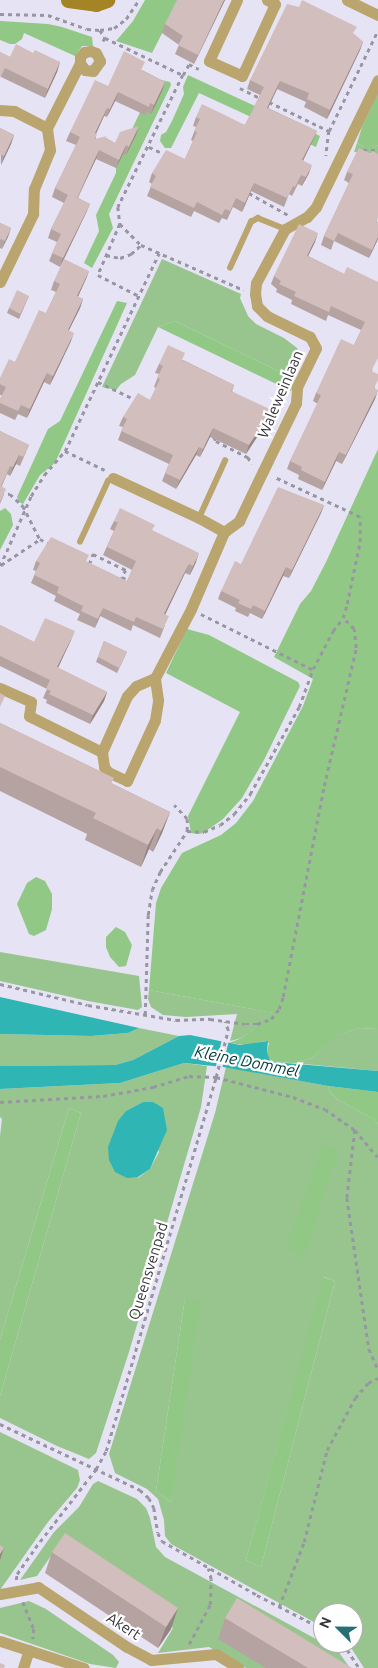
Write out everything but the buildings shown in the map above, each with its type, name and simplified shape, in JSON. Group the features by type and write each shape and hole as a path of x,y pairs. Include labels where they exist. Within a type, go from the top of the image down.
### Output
{"street":[{"path":"68,0 96,4 107,0"},
{"path":"237,0 208,61 242,76 275,4 267,0"},
{"path":"347,0 378,15"},
{"path":"0,282 33,214 34,188 50,150 47,128 80,63"},
{"path":"255,294 256,283 290,226 307,217 316,207 378,80"},
{"path":"0,110 14,111 47,128"},
{"name":"Waleweinlaan","path":"155,678 191,609 224,532 239,520 263,471 296,403 297,387 316,348 310,337 267,316 257,306 255,294"},
{"path":"113,478 199,518 224,532"},
{"path":"155,678 158,700 155,720 127,781 108,772 104,767 102,752 127,696 136,686 155,678"},
{"path":"0,688 31,702 29,716 102,752"},
{"name":"Akert","path":"0,1594 18,1589 38,1587 127,1647 151,1660 216,1654 238,1668"},
{"path":"0,1641 84,1668"},
{"path":"23,1668 29,1650"}],"lane":[{"path":"230,268 251,222 258,218 290,226"},
{"path":"199,518 225,461"},
{"path":"80,542 108,481 113,478"}],"path":[{"path":"0,14 48,15 87,29 100,30 114,28 126,19 139,0"},
{"path":"378,30 330,131 325,157 328,158 334,147 366,151 378,150"},
{"path":"105,38 184,75"},
{"path":"139,296 98,275 120,224 118,207 188,64 206,72"},
{"path":"233,85 330,131"},
{"path":"149,147 173,158"},
{"path":"249,186 246,192 286,212 290,226"},
{"path":"120,224 141,245 255,294"},
{"path":"106,255 120,258 131,254 141,245"},
{"path":"0,566 25,510 44,475 65,451 159,253"},
{"path":"98,382 138,401"},
{"path":"187,831 204,832 220,825 234,814 250,794 299,707 313,669 333,630 343,618 360,542 360,517 252,465 248,457 216,441 212,433"},
{"path":"65,451 105,470 113,478"},
{"path":"0,493 10,494 25,510 40,540 57,547"},
{"path":"0,566 40,540"},
{"path":"86,569 93,554 126,570 119,584"},
{"path":"82,558 90,562"},
{"path":"122,577 131,581"},
{"path":"191,609 313,669"},
{"path":"0,984 88,1005 176,1020 210,1019 257,1024 270,1019 279,1009 283,997 324,786 356,648 354,629 343,618"},
{"path":"145,1015 148,915 152,890 160,872 187,831 187,818 174,804"},
{"name":"Queensvenpad","path":"18,1589 18,1574 96,1470 106,1451 218,1072 228,1030 225,1022"},
{"path":"0,1102 102,1096 153,1087 189,1076 216,1077 325,1108 355,1130 378,1157"},
{"path":"355,1130 347,1198 370,1350 378,1369"},
{"path":"279,1607 304,1542 327,1450 355,1398 368,1383 378,1378"},
{"path":"0,1424 140,1490 149,1498 154,1508 158,1533 162,1541 208,1568 313,1624"},
{"path":"189,1655 188,1646 210,1605 211,1579 208,1568"},
{"path":"18,1589 34,1629 29,1650"},
{"path":"349,1653 359,1668"}],"shaded area":[{"path":"145,0 179,0 152,53 116,41 133,21"},
{"path":"0,21 48,24 62,27 92,37 93,46 82,46 75,56 24,33 22,39 15,44 10,44 0,40"},
{"path":"188,75 320,136 316,147 199,93 171,148 165,148 160,141 161,135 166,132 172,121 184,94 183,87"},
{"path":"161,80 170,82 171,85 109,214 113,228 92,268 84,263 99,231 96,215 116,173 116,163 142,108 149,104"},
{"path":"378,93 378,145 375,147 364,147 357,143 362,127"},
{"path":"357,143 364,147 375,147 378,145 378,154 354,152"},
{"path":"162,259 241,294 240,298 248,316 256,324 284,338 297,348 301,355 295,379 175,321 158,327 135,375 121,384 116,390 102,387"},
{"path":"117,301 127,303 55,463 40,475 23,504 19,502 17,497 48,429 60,421"},
{"path":"175,321 295,379 291,391 158,327"},
{"path":"378,449 378,1029 359,1028 335,1036 312,1058 293,1063 274,1062 270,1060 267,1052 269,1043 266,1041 245,1045 229,1043 242,1038 273,1013 149,990 156,903 161,888 182,853 221,835 236,823 253,801 303,706 313,679 274,657 300,604 311,591 326,562"},
{"path":"5,508 11,514 13,525 0,550 0,511"},
{"path":"187,629 209,635 298,682 300,686 264,760 242,798 223,819 203,833 197,834 191,833 188,816 240,712 166,673"},
{"path":"36,877 45,881 52,894 52,909 46,930 34,936 29,934 17,904 27,883"},
{"path":"116,927 125,932 132,945 126,966 119,967 110,957 106,947 106,937"},
{"path":"0,952 139,976 142,1007 138,1010 88,1001 0,981"},
{"path":"149,990 274,1013 242,1038 230,1041 237,1014 186,1017 163,1015 151,1007 148,999"},
{"path":"139,1028 179,1036 133,1060 115,1065 0,1066 0,1034 91,1036 128,1033"},
{"path":"359,1028 378,1029 378,1071 293,1063 312,1058 334,1036"},
{"path":"184,1063 207,1066 201,1107 129,1352 96,1453 89,1459 57,1446 0,1418 0,1396 81,1113 69,1108 0,1340 0,1136 2,1119 0,1117 0,1089 120,1083","holes":["143,1102 159,1152 150,1169 138,1178 126,1111"]},
{"path":"226,1067 328,1086 330,1092 338,1100 374,1119 378,1124 378,1668 364,1668 354,1653 363,1653 363,1603 313,1603 313,1622 171,1544 165,1536 164,1520 158,1499 147,1489 115,1473 109,1454 215,1113","holes":["324,1277 335,1281 261,1567 246,1560","185,1298 171,1502 156,1491"]},
{"path":"328,1086 378,1092 378,1124 374,1119 338,1100 330,1092"},
{"path":"69,1108 81,1113 0,1396 0,1340"},
{"path":"323,1144 338,1151 304,1256 286,1248"},
{"path":"323,1277 335,1281 261,1567 246,1560"},
{"path":"185,1298 201,1300 171,1502 156,1491"},
{"path":"0,1432 78,1470 80,1480 77,1488 48,1522 0,1590"},
{"path":"98,1481 137,1499 146,1508 156,1547 165,1557 313,1637 313,1653 339,1653 350,1668 246,1668 209,1647 158,1653 173,1628 55,1550 37,1576 20,1580 54,1532 79,1507 93,1484"},
{"path":"29,1601 46,1609 113,1655 119,1662 116,1668 90,1664 0,1633 0,1608"}],"water":[{"path":"0,997 139,1028 128,1033 91,1036 0,1034"},
{"name":"Kleine Dommel","path":"190,1035 240,1045 268,1041 267,1052 270,1060 274,1062 378,1071 378,1092 328,1086 223,1067 184,1063 120,1083 0,1089 0,1066 115,1065 133,1060 179,1036"},
{"path":"143,1102 153,1102 163,1108 167,1130 150,1169 138,1177 127,1178 115,1172 109,1160 108,1147 118,1121 126,1111"}],"pier":[{"path":"222,1039 229,1040 222,1069 215,1070"}]}
